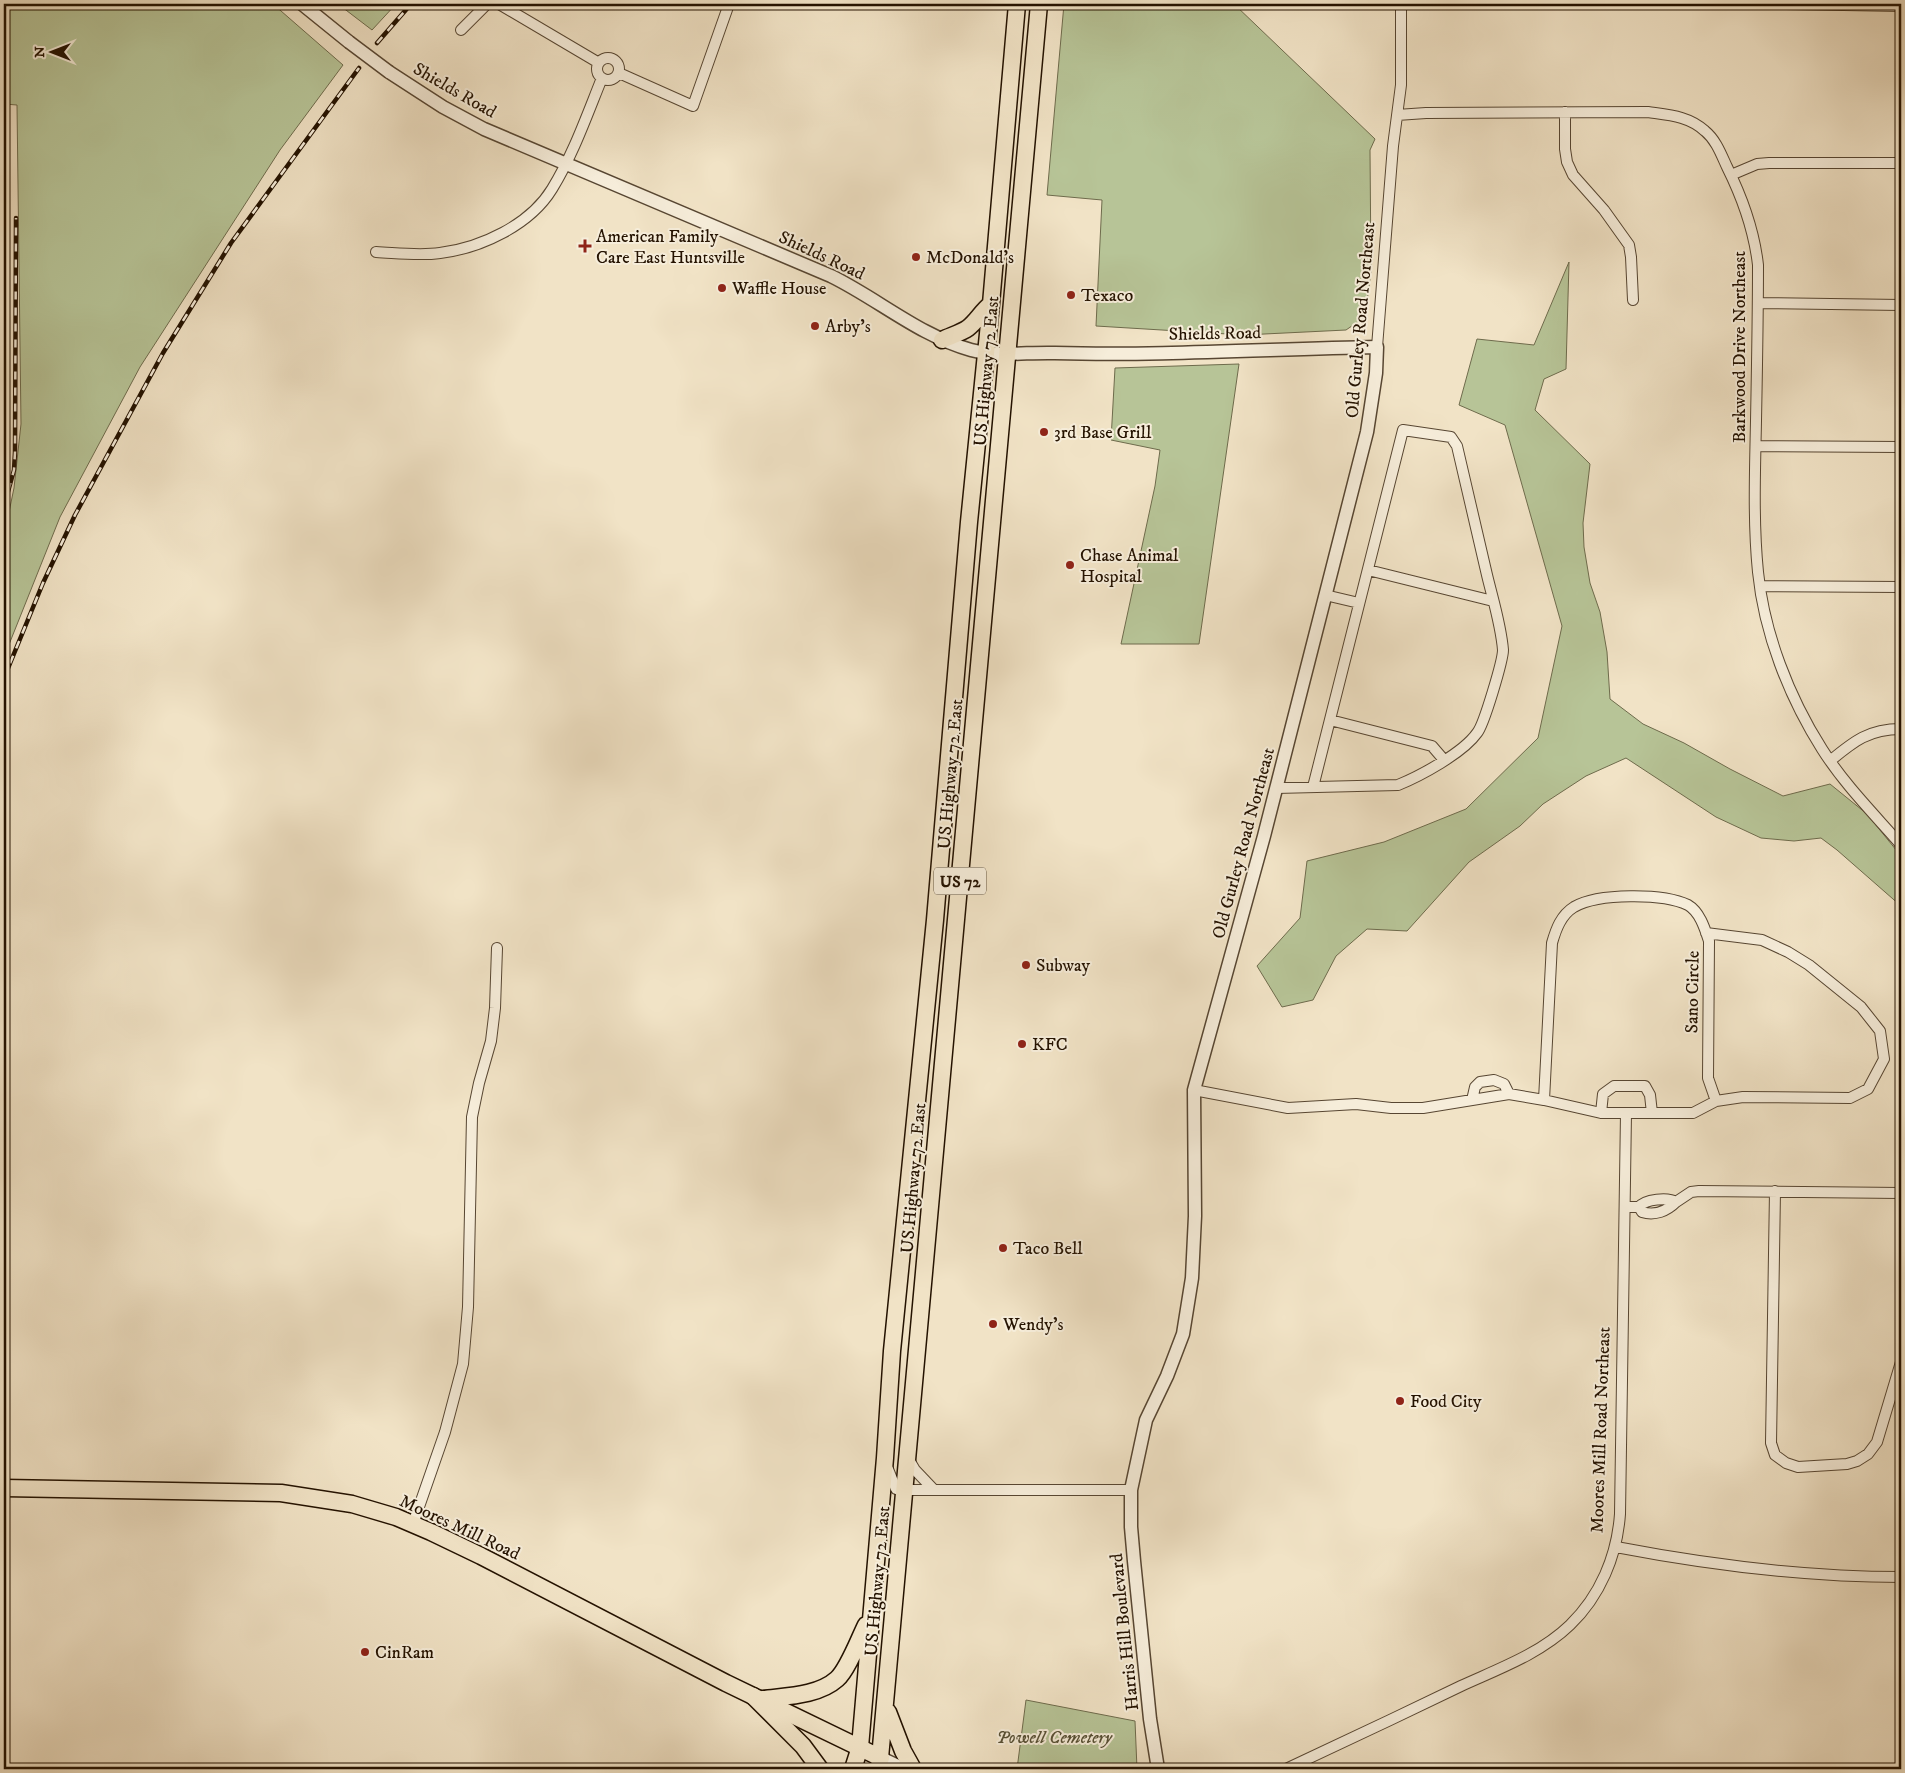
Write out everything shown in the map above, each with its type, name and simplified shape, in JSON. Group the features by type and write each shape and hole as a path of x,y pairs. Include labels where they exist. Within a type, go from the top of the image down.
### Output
{"main road":[{"name":"US Highway 72 East","path":"860,1747 885,1458 892,1351 935,920 946,776 991,304 1017,4"},
{"name":"US Highway 72 East","path":"880,1763 1039,4"},
{"path":"942,340 966,330 991,304"},
{"name":"Moores Mill Road","path":"4,1488 281,1493 352,1504 396,1517 480,1556 758,1698"},
{"path":"758,1698 807,1693 822,1688 837,1679 852,1655 870,1616"},
{"path":"758,1698 860,1747 880,1763"},
{"path":"758,1698 804,1746 820,1769"},
{"path":"886,1706 900,1745 914,1769"},
{"name":"US 72","path":"853,1769 860,1747"}],"street":[{"name":"Shields Road","path":"302,4 389,72 442,107 484,129 831,276 942,340 973,350 1008,354 1026,352 1087,354 1377,347"},
{"path":"461,30 487,4"},
{"path":"499,4 599,64"},
{"path":"619,73 693,106 729,4"},
{"name":"Old Gurley Road Northeast","path":"1131,1490 1146,1420 1168,1376 1183,1334 1192,1278 1195,1216 1194,1090 1276,788 1367,432 1376,373 1384,241 1401,85 1401,4"},
{"path":"1786,4 1901,6"},
{"path":"608,58 615,60 619,66 619,73 611,80 602,78 597,71 599,64 608,58"},
{"path":"376,252 441,253 487,241 522,220 536,208 551,190 566,163 602,78"},
{"path":"1565,112 1565,149 1574,175 1604,210 1629,245 1633,300"},
{"name":"Barkwood Drive Northeast","path":"1397,115 1426,113 1648,112 1675,115 1690,121 1705,131 1716,144 1750,220 1756,243 1758,303 1755,516 1758,573 1765,613 1778,659 1797,705 1822,749 1855,795 1901,845"},
{"path":"1731,175 1757,164 1769,163 1901,163"},
{"path":"1758,303 1901,305"},
{"path":"1276,788 1398,785 1416,778 1461,749 1478,733 1489,705 1503,652 1457,446 1451,437 1403,430 1313,786"},
{"path":"1756,446 1901,447"},
{"path":"1368,570 1493,601"},
{"path":"1760,586 1901,587"},
{"path":"1325,595 1359,603"},
{"path":"1330,720 1432,746 1444,760"},
{"path":"1830,761 1850,744 1866,735 1885,729 1901,729"},
{"name":"Sano Circle","path":"1544,1100 1552,942 1558,924 1573,908 1591,901 1608,898 1654,897 1669,899 1689,906 1702,921 1709,941 1708,1078 1716,1101"},
{"path":"1194,1090 1288,1108 1356,1104 1391,1108 1423,1108 1509,1094 1601,1113 1693,1113 1716,1101 1743,1097 1850,1098 1868,1089 1884,1059 1880,1031 1862,1007 1809,965 1788,952 1762,940 1706,934"},
{"path":"413,1524 444,1432 464,1355 468,1308 472,1117 496,1008 497,948"},
{"path":"1472,1100 1475,1087 1480,1082 1494,1080 1504,1084 1509,1094"},
{"path":"1601,1113 1603,1094 1614,1086 1645,1086 1650,1095 1652,1113"},
{"name":"Moores Mill Road Northeast","path":"1286,1769 1530,1654 1568,1627 1590,1603 1607,1570 1616,1547 1620,1514 1626,1113"},
{"path":"1625,1206 1639,1207 1642,1212 1647,1214 1657,1213 1668,1210 1691,1192 1699,1191 1901,1193"},
{"path":"1775,1191 1771,1443 1775,1455 1786,1463 1798,1467 1846,1464 1857,1461 1868,1454 1877,1442 1901,1362"},
{"path":"908,1457 915,1470 934,1490"},
{"path":"885,1458 891,1480 896,1489 1131,1490"},
{"name":"Harris Hill Boulevard","path":"1131,1490 1131,1526 1134,1561 1156,1765"},
{"path":"1616,1547 1680,1560 1770,1571 1816,1575 1901,1577"},
{"path":"880,1763 904,1769"}],"green space":[{"path":"4,4 273,4 343,65 280,150 140,367 60,517 4,657 4,536 14,488 21,424 17,105 4,104"},
{"path":"338,4 396,4 372,30"},
{"path":"1064,4 1234,4 1375,139 1370,150 1371,271 1365,317 1346,330 1244,335 1096,326 1102,200 1047,195"},
{"path":"1569,262 1566,369 1544,379 1535,410 1590,464 1583,523 1584,547 1590,583 1600,612 1607,652 1610,699 1643,724 1684,743 1783,796 1830,784 1867,814 1901,856 1901,906 1821,838 1794,841 1761,838 1716,817 1626,758 1586,776 1543,804 1520,826 1469,862 1407,931 1367,929 1336,956 1313,1000 1282,1007 1257,966 1300,918 1307,861 1384,842 1466,809 1538,738 1562,626 1505,425 1459,405 1477,339 1534,345"},
{"path":"1239,364 1199,644 1121,644 1155,486 1160,450 1111,440 1115,368"},
{"name":"Powell Cemetery","path":"1026,1700 1135,1721 1137,1769 1017,1769"}],"railway":[{"path":"377,43 411,4"},
{"path":"4,678 43,583 75,515 163,353 231,243 359,68"},
{"path":"4,506 14,470 15,452 16,218"}],"place":[{"name":"American Family Care East Huntsville","path":"585,246"},
{"name":"McDonald's","path":"916,257"},
{"name":"Waffle House","path":"722,288"},
{"name":"Texaco","path":"1071,295"},
{"name":"Arby's","path":"815,326"},
{"name":"3rd Base Grill","path":"1044,432"},
{"name":"Chase Animal Hospital","path":"1070,565"},
{"name":"Subway","path":"1026,965"},
{"name":"KFC","path":"1022,1044"},
{"name":"Taco Bell","path":"1003,1248"},
{"name":"Wendy's","path":"993,1324"},
{"name":"Food City","path":"1400,1401"},
{"name":"CinRam","path":"365,1652"}]}
